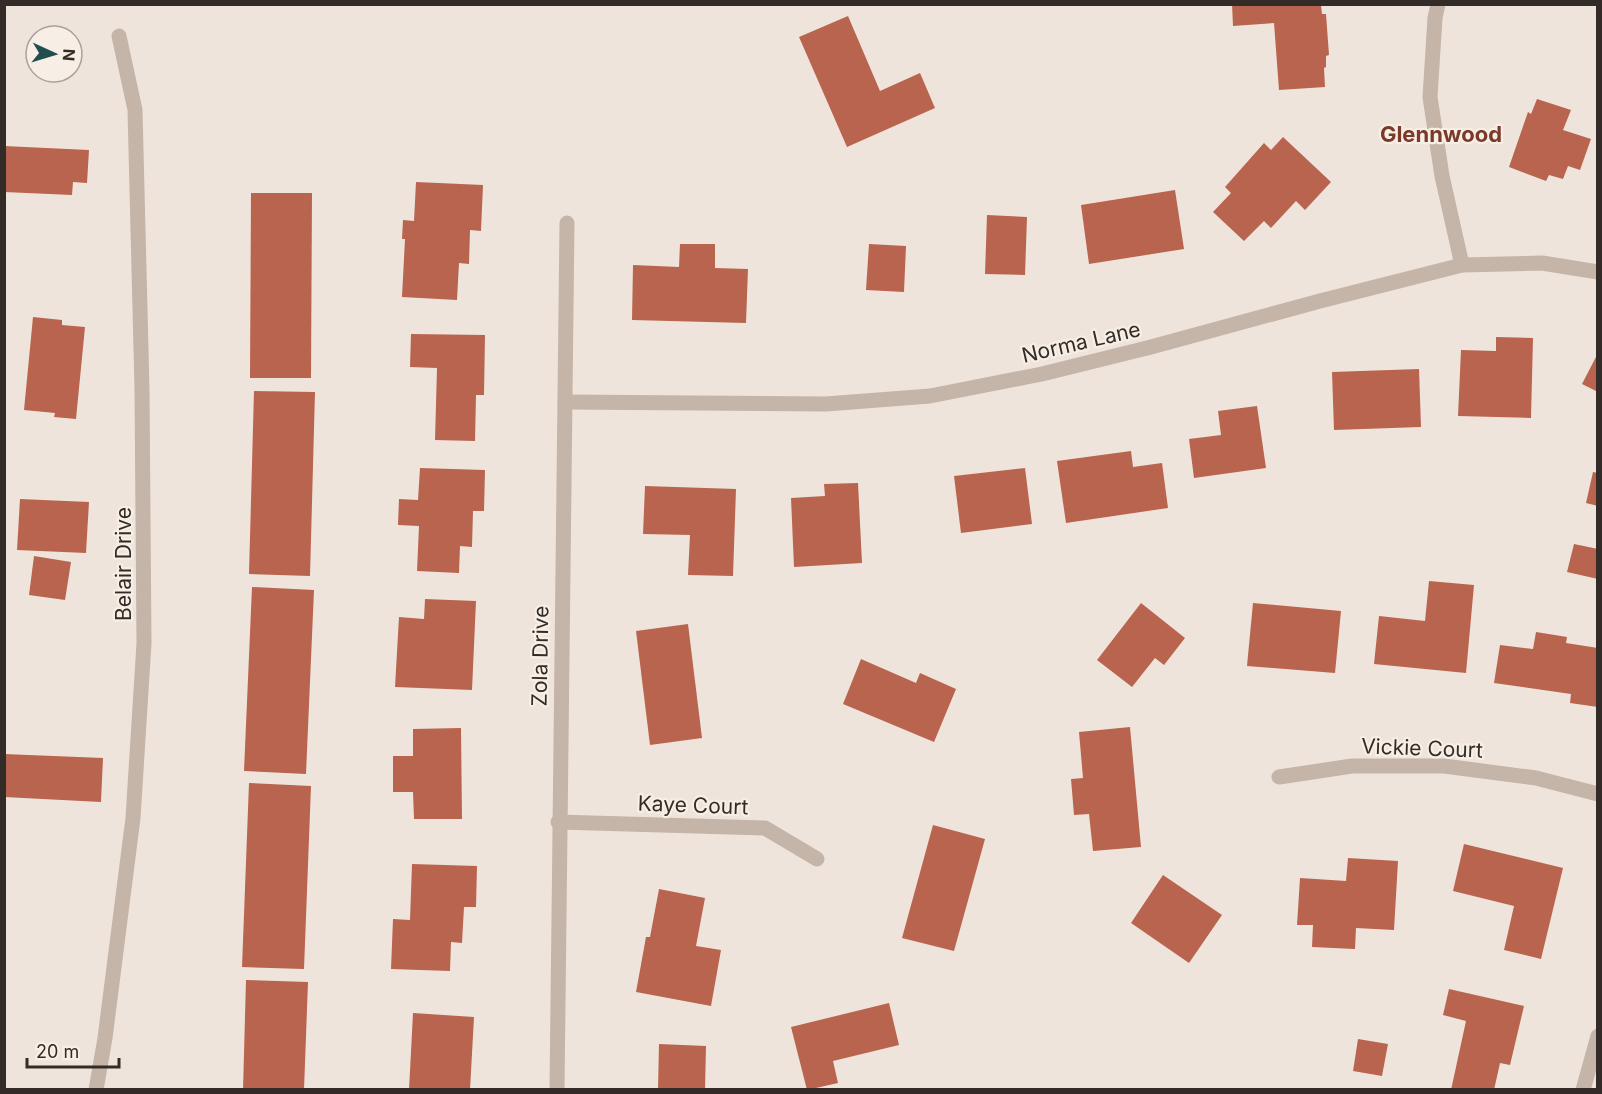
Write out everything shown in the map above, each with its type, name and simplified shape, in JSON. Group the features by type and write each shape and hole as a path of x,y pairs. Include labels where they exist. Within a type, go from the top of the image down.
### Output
{"street":[{"path":"1438,4 1430,97 1442,176 1462,265"},
{"name":"Belair Drive","path":"96,1089 105,1038 133,818 144,643 142,389 135,110 119,36"},
{"name":"Zola Drive","path":"557,1089 558,822 567,223"},
{"name":"Norma Lane","path":"565,402 826,404 930,396 1042,374 1140,350 1462,265 1542,263 1598,272"},
{"name":"Vickie Court","path":"1279,777 1352,766 1444,766 1536,778 1598,794"},
{"name":"Kaye Court","path":"558,822 765,828 818,859"},
{"path":"1582,1089 1598,1036"}],"building":[{"path":"1232,4 1321,5 1322,14 1326,14 1329,55 1326,56 1326,67 1324,68 1325,87 1279,90 1274,23 1233,26"},
{"path":"848,16 880,91 920,73 935,108 847,147 799,37"},
{"path":"1537,99 1571,110 1563,130 1591,139 1580,170 1568,166 1563,179 1549,175 1546,181 1509,167 1528,112 1531,114"},
{"path":"1283,137 1331,182 1305,210 1296,201 1271,228 1264,221 1244,241 1213,212 1231,193 1225,187 1264,143 1271,150"},
{"path":"4,146 89,150 87,183 73,182 72,195 4,192"},
{"path":"416,182 483,185 481,231 470,230 469,264 459,263 457,300 402,297 405,239 402,239 403,220 414,221"},
{"path":"1175,190 1184,249 1089,264 1081,205"},
{"path":"251,193 312,193 311,378 250,378"},
{"path":"987,215 1027,217 1025,275 985,274"},
{"path":"680,244 715,244 715,268 748,269 746,323 632,320 633,265 679,267"},
{"path":"869,244 906,246 904,292 866,290"},
{"path":"33,317 62,320 62,325 85,327 76,419 54,417 55,413 24,410"},
{"path":"411,334 485,335 484,395 476,395 475,441 435,440 437,368 410,367"},
{"path":"1496,337 1533,338 1531,418 1458,416 1461,350 1496,351"},
{"path":"1598,353 1598,392 1582,384"},
{"path":"1419,369 1421,427 1334,430 1332,372"},
{"path":"254,391 315,392 310,576 249,574"},
{"path":"1257,406 1266,468 1194,478 1189,439 1221,435 1218,411"},
{"path":"1131,451 1133,467 1162,463 1168,508 1066,523 1057,461"},
{"path":"420,468 485,470 484,511 473,511 472,547 460,546 459,573 417,571 419,526 398,525 399,499 418,500"},
{"path":"1025,468 1032,524 961,533 954,476"},
{"path":"1593,472 1598,473 1598,506 1586,503"},
{"path":"858,483 862,563 794,567 791,498 825,496 824,484"},
{"path":"645,486 736,489 733,576 688,575 690,535 643,534"},
{"path":"20,499 89,502 86,553 17,550"},
{"path":"1574,544 1598,549 1598,579 1567,572"},
{"path":"34,556 71,562 65,600 29,595"},
{"path":"1429,581 1474,585 1466,673 1374,664 1379,616 1425,621"},
{"path":"252,587 314,590 306,774 244,771"},
{"path":"425,599 476,601 472,690 395,687 399,617 424,619"},
{"path":"1141,603 1185,638 1164,665 1155,658 1132,687 1097,660"},
{"path":"1253,603 1341,611 1335,673 1247,666"},
{"path":"688,624 702,738 650,745 636,631"},
{"path":"1536,632 1567,637 1566,643 1598,648 1598,707 1570,703 1571,694 1494,683 1500,645 1533,649"},
{"path":"861,659 916,683 920,673 956,689 934,742 843,704"},
{"path":"1130,727 1141,847 1093,851 1089,814 1074,815 1071,779 1083,778 1079,732"},
{"path":"461,728 462,819 414,819 413,792 393,792 393,756 413,756 413,729"},
{"path":"4,754 103,758 101,802 4,797"},
{"path":"249,783 311,786 304,969 242,967"},
{"path":"933,825 985,839 954,951 902,938"},
{"path":"1464,844 1563,868 1541,959 1504,950 1514,906 1453,891"},
{"path":"1348,858 1398,861 1394,930 1356,928 1355,949 1312,947 1313,925 1297,925 1300,878 1346,881"},
{"path":"412,864 477,866 476,907 464,907 462,943 451,942 450,971 391,969 393,919 410,920"},
{"path":"1163,875 1222,915 1189,963 1131,923"},
{"path":"659,889 705,898 696,946 721,950 711,1006 636,992 646,937 650,937"},
{"path":"246,980 308,982 304,1090 243,1090"},
{"path":"1449,989 1524,1006 1510,1065 1500,1063 1494,1090 1451,1090 1466,1021 1443,1015"},
{"path":"889,1003 899,1045 833,1061 838,1083 807,1090 791,1027"},
{"path":"413,1013 474,1017 470,1090 409,1090"},
{"path":"1358,1039 1388,1044 1382,1076 1353,1071"},
{"path":"659,1044 706,1046 705,1090 658,1090"}],"district":[{"name":"Glennwood","path":"1441,134"}]}
